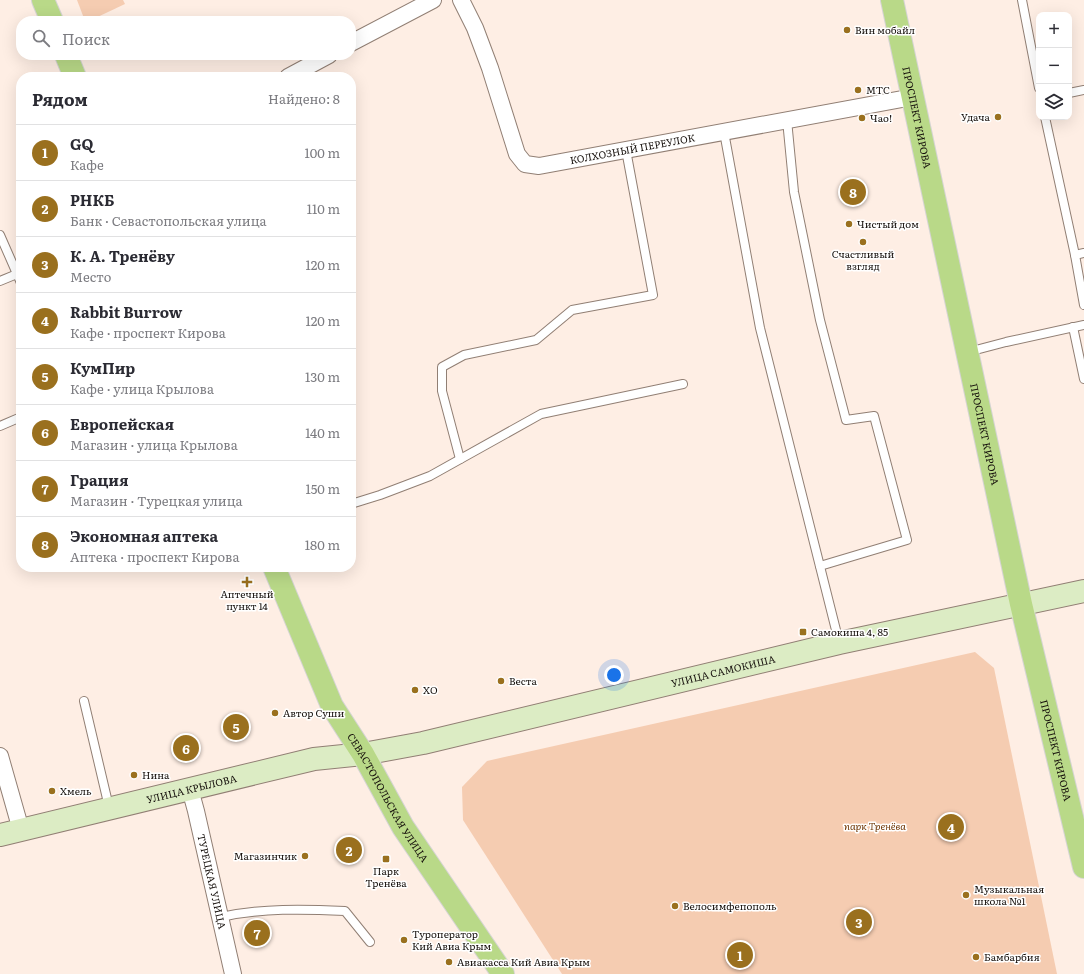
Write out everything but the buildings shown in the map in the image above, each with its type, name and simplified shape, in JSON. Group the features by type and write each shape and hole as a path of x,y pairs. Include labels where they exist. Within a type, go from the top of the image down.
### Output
{"main road":[{"path":"43,0 50,16"},
{"name":"ПРОСПЕКТ КИРОВА","path":"892,0 1021,604 1084,867"},
{"path":"68,60 73,72"},
{"name":"СЕВАСТОПОЛЬСКАЯ УЛИЦА","path":"276,572 332,706 363,754 403,827 503,974"},
{"name":"УЛИЦА САМОКИША","path":"363,754 423,743 839,643 1084,590"},
{"name":"УЛИЦА КРЫЛОВА","path":"0,835 314,759 363,754"}],"street":[{"path":"356,40 432,0"},
{"name":"КОЛХОЗНЫЙ ПЕРЕУЛОК","path":"461,0 475,28 488,62 517,154 525,164 539,166 913,97"},
{"path":"297,72 320,60"},
{"path":"0,756 21,830"},
{"name":"ТУРЕЦКАЯ УЛИЦА","path":"190,789 221,917 233,974"}],"lane":[{"path":"1022,0 1038,84"},
{"path":"1072,92 1084,90"},
{"path":"787,120 794,192 820,320 846,420 874,416 907,540 820,566"},
{"path":"1046,120 1075,255 1084,305"},
{"path":"724,132 760,328 839,643"},
{"path":"460,459 442,391 442,367 464,355 536,340 572,310 653,295 626,150"},
{"path":"0,235 16,272"},
{"path":"1075,255 1084,252"},
{"path":"0,281 16,274"},
{"path":"967,352 1084,325"},
{"path":"1073,327 1084,379"},
{"path":"356,503 380,496 430,476 541,414 683,384"},
{"path":"0,426 16,419"},
{"path":"84,701 109,808"},
{"path":"221,917 234,914 302,909 345,911 370,942"}],"green space":[{"path":"77,0 123,0 125,4 100,16 83,16"},
{"name":"парк Тренёва","path":"975,652 994,668 1057,974 562,974 463,820 462,787 487,761"}],"place":[{"name":"Вин мобайл","path":"847,30"},
{"name":"МТС","path":"858,90"},
{"name":"Удача","path":"998,117"},
{"name":"Чао!","path":"862,118"},
{"name":"Экономная аптека","path":"853,192"},
{"name":"Чистый дом","path":"849,224"},
{"name":"Счастливый взгляд","path":"863,242"},
{"name":"Аптечный пункт 14","path":"247,582"},
{"name":"Самокиша 4, 85","path":"803,632"},
{"name":"Веста","path":"501,681"},
{"name":"ХО","path":"415,690"},
{"name":"Автор Суши","path":"275,713"},
{"name":"КумПир","path":"236,727"},
{"name":"Европейская","path":"186,748"},
{"name":"Нина","path":"134,775"},
{"name":"Хмель","path":"52,791"},
{"name":"Rabbit Burrow","path":"951,827"},
{"name":"РНКБ","path":"349,850"},
{"name":"Магазинчик","path":"305,856"},
{"name":"Парк Тренёва","path":"386,859"},
{"name":"Музыкальная школа №1","path":"966,895"},
{"name":"Велосимфепополь","path":"675,906"},
{"name":"К. А. Тренёву","path":"859,922"},
{"name":"Грация","path":"257,933"},
{"name":"Туроператор Кий Авиа Крым","path":"404,940"},
{"name":"GQ","path":"740,955"},
{"name":"Бамбарбия","path":"976,957"},
{"name":"Авиакасса Кий Авиа Крым","path":"449,962"}]}
